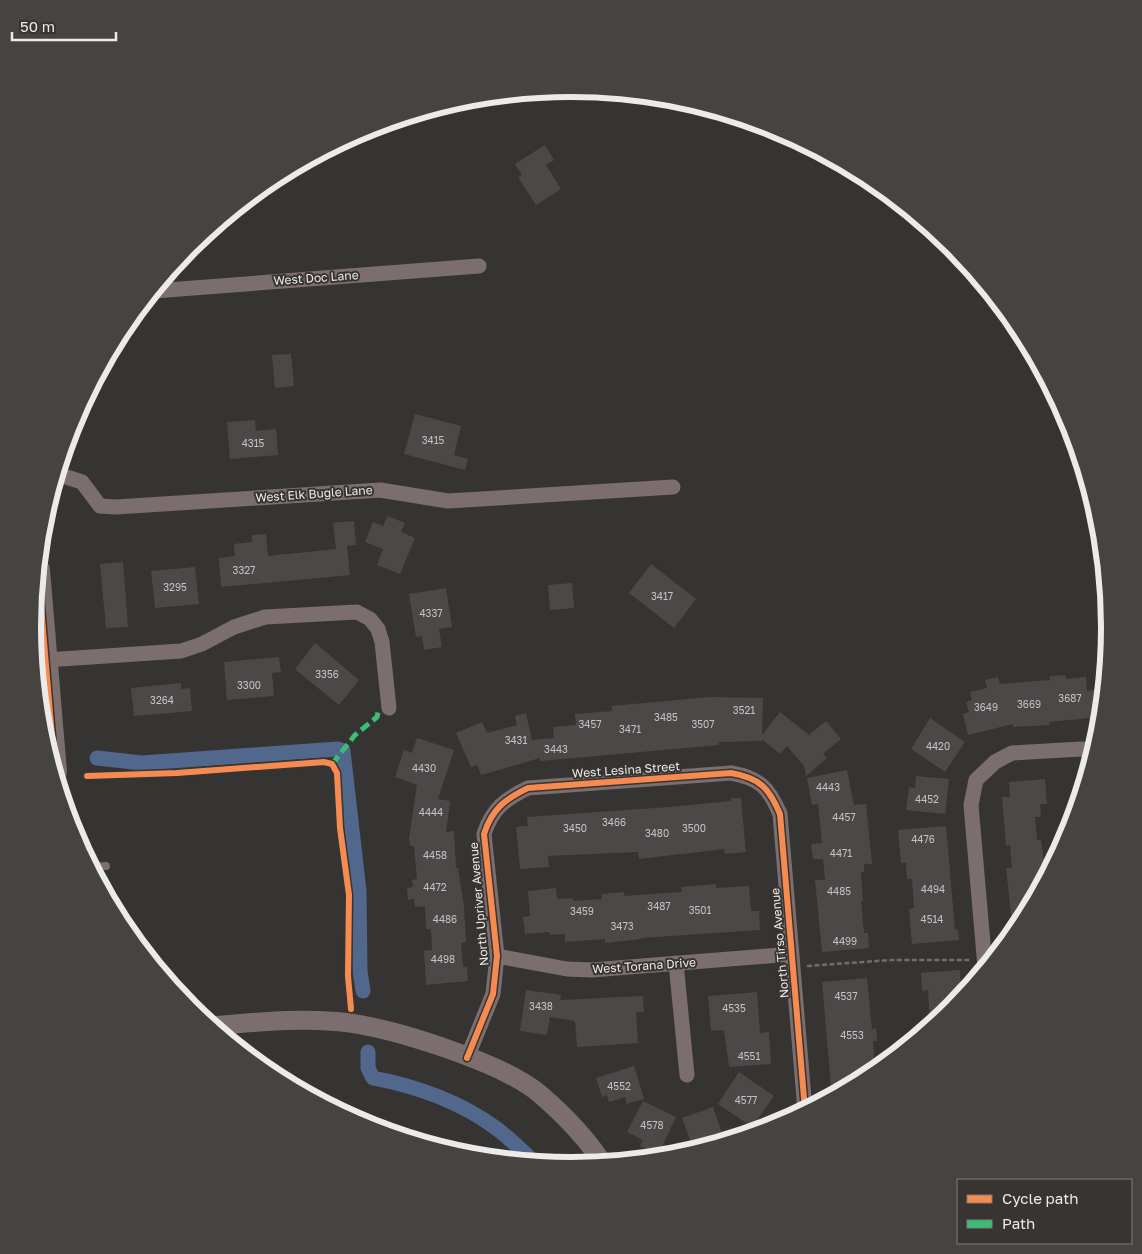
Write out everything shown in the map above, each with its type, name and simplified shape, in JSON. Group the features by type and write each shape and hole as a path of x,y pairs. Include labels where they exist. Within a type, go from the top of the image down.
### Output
{"main road":[{"path":"42,609 52,734"}],"street":[{"name":"West Doc Lane","path":"163,290 479,266"},
{"name":"West Elk Bugle Lane","path":"63,476 82,482 100,506 116,507 380,490 448,501 673,487"},
{"path":"46,660 181,651 202,644 234,627 280,615 350,611 370,619 378,629 382,642 389,708"},
{"path":"980,963 971,805 976,780 995,762 1012,753 1086,749"},
{"name":"West Lesina Street","path":"498,806 510,796 528,788 731,773 748,776 758,781"},
{"name":"North Tirso Avenue","path":"758,781 772,795 780,814 804,1102"},
{"name":"North Upriver Avenue","path":"467,1058 493,994 497,956 484,834 489,819 498,806"},
{"name":"West Torana Drive","path":"497,956 567,970 592,970 792,954"},
{"path":"676,963 687,1075"},
{"path":"222,1025 281,1020 350,1023 409,1037 502,1071 540,1094 598,1156"}],"lane":[{"path":"99,867 106,866"}],"path":[{"path":"807,966 891,960 979,964"}],"building":[{"path":"545,145 554,160 546,165 561,189 536,205 518,177 522,175 515,164"},
{"path":"291,354 294,386 275,388 272,355"},
{"path":"415,414 461,426 454,455 468,459 465,470 404,454"},
{"path":"255,420 256,431 276,429 278,455 230,459 227,422"},
{"path":"388,516 405,523 401,532 415,538 400,574 377,565 383,549 365,542 373,522 383,526"},
{"path":"354,521 356,545 347,546 350,575 221,587 219,558 235,556 234,544 252,542 252,535 266,534 268,556 336,549 333,523"},
{"path":"123,562 128,627 106,628 100,564"},
{"path":"651,564 696,599 674,628 629,593"},
{"path":"195,567 199,604 155,608 151,571"},
{"path":"572,583 574,608 550,610 548,585"},
{"path":"446,588 452,627 439,629 442,647 424,650 422,636 416,637 409,594"},
{"path":"315,643 359,680 339,705 295,669"},
{"path":"279,657 281,672 272,673 274,696 227,700 224,662"},
{"path":"1065,675 1066,679 1086,677 1087,691 1097,690 1093,718 1049,722 1049,725 1013,727 1013,724 968,735 963,714 969,712 966,702 972,700 970,692 987,688 985,680 998,677 1000,684 1050,680 1050,676"},
{"path":"181,683 181,689 190,688 192,711 134,716 131,688"},
{"path":"710,697 763,698 762,735 780,712 809,735 826,721 841,739 823,754 827,758 806,776 804,766 787,746 780,754 762,739 762,741 719,742 719,745 540,761 540,758 481,775 477,765 471,767 456,733 482,722 487,733 517,725 515,716 526,713 532,740 554,738 553,727 576,725 575,714 612,711 612,706"},
{"path":"930,718 965,742 945,772 911,749"},
{"path":"417,738 454,750 438,799 450,801 446,832 454,831 456,868 458,868 464,907 466,942 461,943 463,967 467,967 468,981 426,985 424,951 432,950 431,929 426,929 425,906 415,907 414,899 408,900 407,888 413,887 412,880 417,879 414,846 410,846 409,839 417,785 395,777 404,750 412,753"},
{"path":"847,770 854,805 866,804 872,864 864,864 864,872 861,872 863,901 861,901 864,933 868,933 869,948 822,952 815,880 825,880 823,859 813,859 811,844 822,843 818,804 812,805 807,778"},
{"path":"916,776 949,779 945,814 906,810 909,787 915,788"},
{"path":"1045,779 1047,804 1040,804 1041,817 1035,817 1037,840 1041,840 1044,864 1030,892 1012,920 1006,868 1012,868 1010,845 1006,845 1002,797 1010,797 1009,782"},
{"path":"731,798 741,798 746,852 725,854 724,849 639,859 638,852 548,856 549,867 520,869 516,827 528,826 527,817 669,807 731,801"},
{"path":"946,826 955,930 958,929 959,940 912,944 909,909 914,908 912,879 907,879 906,863 901,863 898,830"},
{"path":"716,884 716,888 749,886 751,911 759,911 760,930 641,938 605,943 605,939 565,942 565,934 550,935 549,932 525,934 523,917 530,916 528,891 556,888 557,899 573,898 573,901 602,899 601,894 624,892 624,896 682,892 681,887"},
{"path":"960,970 961,986 930,1017 928,990 922,991 921,973"},
{"path":"867,978 872,1029 876,1028 877,1041 873,1041 874,1060 834,1087 831,1087 822,982"},
{"path":"526,990 561,995 560,1000 643,996 644,1012 636,1012 638,1043 577,1047 575,1021 550,1017 547,1035 520,1031"},
{"path":"757,992 760,1033 769,1032 771,1064 729,1067 724,1030 711,1031 708,996"},
{"path":"634,1066 644,1099 627,1104 625,1097 609,1102 607,1095 602,1097 596,1078"},
{"path":"739,1072 774,1096 754,1124 750,1126 718,1104"},
{"path":"643,1101 676,1117 661,1149 649,1151 640,1146 643,1140 627,1132"},
{"path":"713,1107 722,1135 691,1143 682,1118"}],"waterway":[{"path":"97,758 142,763 338,749 343,751 359,891 360,971 363,991"},
{"path":"368,1052 368,1068 373,1078 420,1090 465,1109 499,1130 526,1155"}],"marked path":[{"path":"332,764 355,735 377,717 378,712"}],"cycle path":[{"path":"41,611 52,733"},
{"path":"87,776 177,773 324,762 332,764 337,773 340,828 349,895 348,976 351,1009"},
{"path":"467,1058 493,994 497,956 484,834 495,811 513,796 528,788 731,773 749,778 762,786 772,797 780,814 804,1102"}]}
